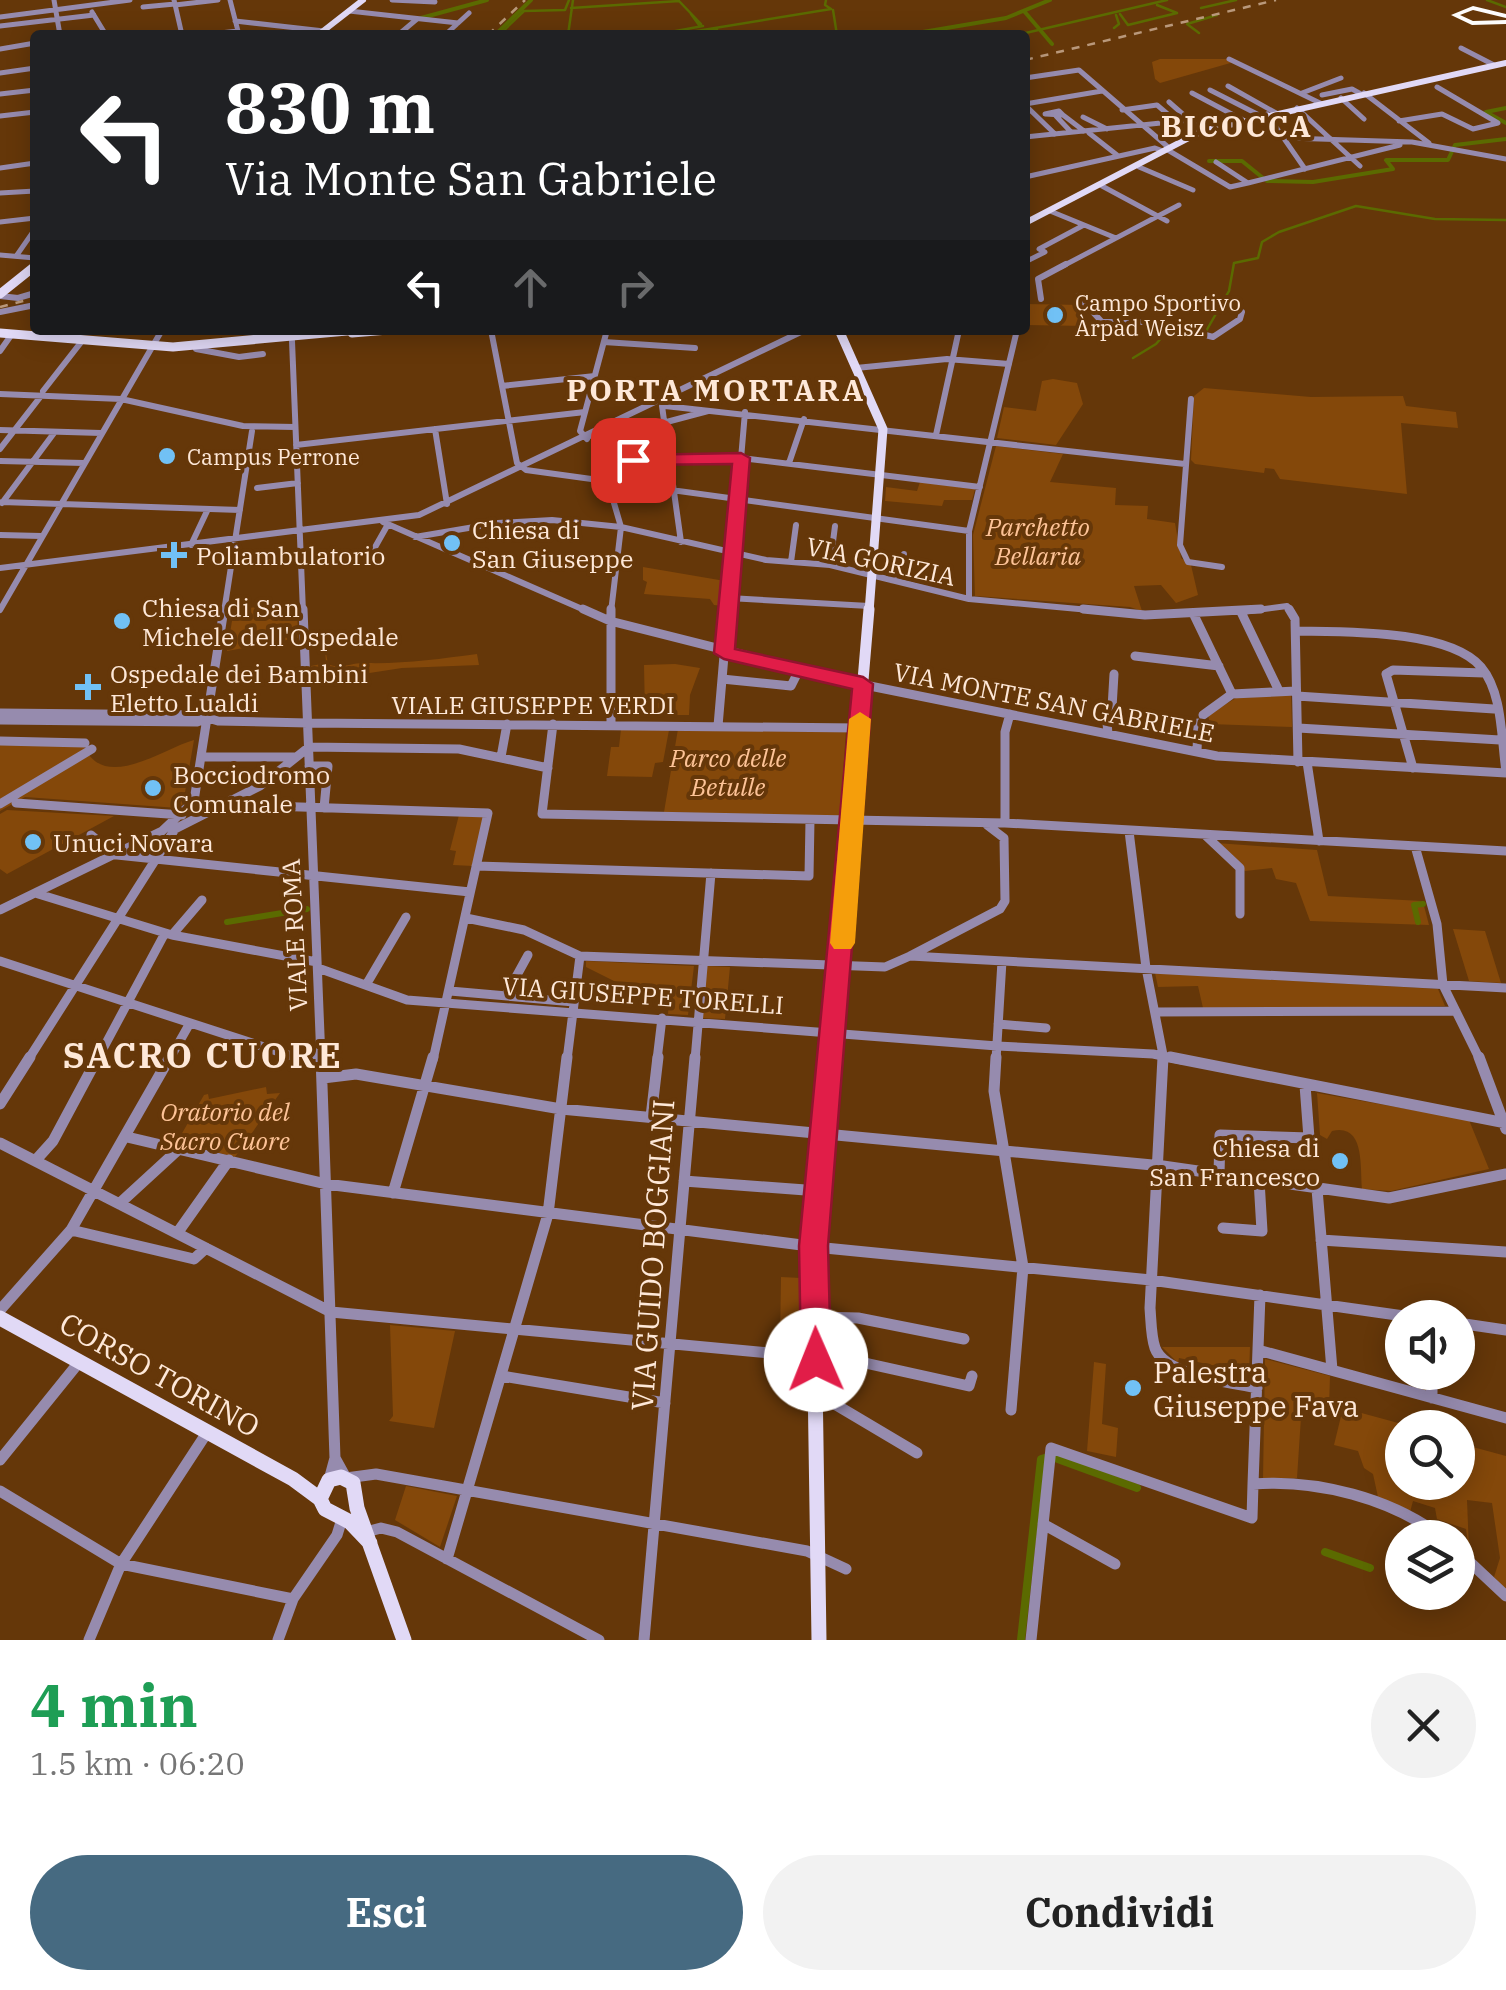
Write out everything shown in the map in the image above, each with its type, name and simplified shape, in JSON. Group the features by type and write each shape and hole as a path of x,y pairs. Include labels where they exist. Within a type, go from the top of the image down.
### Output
{"highway":[{"path":"1477,0 1506,16"},
{"path":"1454,14 1455,4"},
{"path":"1454,14 1467,8 1506,16"},
{"path":"1454,14 1472,23 1506,16"}],"main road":[{"path":"326,30 363,0"},
{"path":"1030,220 1140,167 1202,131 1321,99 1431,82 1506,63"},
{"path":"0,294 30,270"},
{"path":"0,333 196,349 288,336"},
{"path":"819,1640 814,1246 853,822 883,428 841,335"},
{"path":"152,348 288,336"},
{"name":"CORSO TORINO","path":"0,1314 293,1479 335,1486 326,1508 340,1514 368,1537"},
{"path":"335,1486 347,1507 340,1514"},
{"path":"335,1486 368,1537 404,1640"}],"street":[{"path":"54,0 60,30"},
{"path":"0,17 86,2 130,0"},
{"path":"142,7 218,0"},
{"path":"230,0 238,30"},
{"path":"392,0 435,2"},
{"path":"86,2 103,30"},
{"path":"174,3 181,30"},
{"path":"349,12 458,24"},
{"path":"451,30 469,13"},
{"path":"0,26 94,15"},
{"path":"404,30 417,19"},
{"path":"236,21 295,30"},
{"path":"0,49 30,44"},
{"path":"1461,48 1494,65"},
{"path":"1229,59 1321,99 1352,89 1432,144"},
{"path":"0,73 30,69"},
{"path":"1030,77 1078,70 1166,149 1230,187 1412,142"},
{"path":"1302,93 1341,78"},
{"path":"1431,82 1506,126"},
{"path":"1228,86 1268,114 1305,168"},
{"path":"1210,90 1268,114"},
{"path":"0,94 30,91"},
{"path":"1030,103 1102,91"},
{"path":"1192,92 1242,120"},
{"path":"1341,98 1364,118"},
{"path":"1122,110 1168,103 1202,131"},
{"path":"1157,105 1178,122"},
{"path":"1298,108 1346,158 1360,166"},
{"path":"1030,109 1056,134"},
{"path":"1096,112 1102,126"},
{"path":"0,116 30,113"},
{"path":"1056,134 1046,117 1060,115 1075,122 1117,155"},
{"path":"1060,115 1071,132"},
{"path":"1399,120 1440,115 1473,128 1498,123"},
{"path":"1083,117 1102,126 1189,121"},
{"path":"1030,138 1087,132 1112,118"},
{"path":"1050,125 1075,122"},
{"path":"1030,137 1087,132"},
{"path":"1288,138 1412,142 1506,159"},
{"path":"1030,175 1117,155 1166,149"},
{"path":"1216,162 1248,183"},
{"path":"0,168 30,164"},
{"path":"1140,167 1193,190"},
{"path":"1102,186 1167,222"},
{"path":"0,194 30,191"},
{"path":"1030,278 1038,279 1179,205"},
{"path":"1050,210 1116,238"},
{"path":"0,222 30,219"},
{"path":"1030,260 1045,252 1039,249 1084,225"},
{"path":"17,256 30,236"},
{"path":"0,255 30,257"},
{"path":"1038,279 1041,299"},
{"path":"0,294 17,298 30,294"},
{"path":"1078,296 1102,322 1158,322 1213,338 1240,319 1242,312"},
{"path":"0,312 30,305"},
{"path":"0,351 12,334"},
{"path":"0,610 159,335"},
{"path":"492,335 517,463 522,467 969,531"},
{"path":"606,335 580,431 589,437 601,461 621,527 610,621 611,725"},
{"path":"0,568 385,524 447,504 638,410 664,403 682,390 795,335"},
{"path":"936,435 958,335"},
{"path":"969,599 969,531 1016,335"},
{"name":"VIALE ROMA","path":"288,336 298,483 305,732 292,760"},
{"path":"0,448 82,341"},
{"path":"604,342 696,348"},
{"path":"196,349 239,357 263,354"},
{"path":"856,368 952,359 1009,364"},
{"path":"502,386 594,376"},
{"path":"0,394 121,399 251,428 292,423"},
{"path":"1191,399 1180,545 1184,558 1192,564 1222,567"},
{"path":"664,403 1186,464"},
{"path":"664,403 680,542"},
{"path":"589,437 664,424 716,409"},
{"path":"296,445 584,412"},
{"path":"718,726 745,412"},
{"path":"789,463 804,419"},
{"path":"212,810 198,812 194,801 251,428"},
{"path":"436,429 447,504"},
{"path":"0,430 101,434"},
{"path":"1,504 54,433"},
{"path":"601,461 741,458 980,487"},
{"path":"0,461 84,463"},
{"path":"257,488 298,483"},
{"path":"1,504 240,510"},
{"path":"191,545 208,508"},
{"name":"VIA GORIZIA","path":"412,538 525,520 621,527 733,554 830,565 969,599 1145,615 1241,612 1286,606 1295,615 1296,630"},
{"path":"374,549 385,524"},
{"name":"VIA MONTE SAN GABRIELE","path":"385,524 610,621 799,670 1197,752 1303,762 1506,772"},
{"path":"791,562 796,525"},
{"path":"830,565 835,526"},
{"path":"0,535 41,536"},
{"path":"890,580 903,563 904,554"},
{"path":"729,598 869,606"},
{"path":"1241,612 1279,691"},
{"path":"1194,614 1232,694"},
{"path":"1319,841 1298,728 1296,630 1387,635 1468,656 1484,673 1506,772"},
{"path":"1135,656 1219,666"},
{"path":"722,679 791,686 799,670"},
{"path":"1413,768 1386,674 1392,670 1484,673"},
{"path":"1108,734 1106,711 1112,708 1114,674"},
{"path":"1197,752 1201,719 1232,694 1279,691 1494,709"},
{"path":"1005,824 1006,750 1013,715"},
{"name":"VIALE GIUSEPPE VERDI","path":"0,717 859,728"},
{"name":"VIALE ROMA","path":"304,723 322,1053 335,1486"},
{"path":"501,758 507,724"},
{"path":"553,724 542,814 984,823 1506,851"},
{"path":"1298,728 1500,740"},
{"path":"0,741 89,746 0,804"},
{"path":"0,1104 175,829 260,786 308,747 459,749 548,768"},
{"path":"201,757 301,759 309,765 328,766 324,808"},
{"path":"231,800 236,805 488,812 427,1086 393,1193"},
{"path":"0,910 162,831 194,801"},
{"path":"16,802 182,815"},
{"path":"476,866 808,876 810,820"},
{"path":"466,918 524,930 580,956 885,967 1000,909 1005,901 1004,838 984,823"},
{"path":"1129,831 1146,968 1163,1057 1151,1280 1156,1349 1163,1360 1183,1372 1256,1388"},
{"path":"91,835 116,855 470,892"},
{"path":"1205,835 1240,868 1240,914"},
{"path":"1415,846 1437,924 1442,985 1481,1061 1505,1124"},
{"name":"VIA GUIDO BOGGIANI","path":"644,1640 695,1021 711,873"},
{"name":"VIA GIUSEPPE TORELLI","path":"35,893 168,934 318,965 407,1000 506,994 573,1007"},
{"path":"35,1161 53,1141 168,934 202,900"},
{"path":"366,985 406,917"},
{"path":"506,994 528,954"},
{"path":"447,1559 548,1214 580,956"},
{"path":"910,956 1506,988"},
{"path":"1002,961 994,1091 1022,1266 1011,1410"},
{"path":"2,964 295,1056 322,1053"},
{"name":"VIA GIUSEPPE TORELLI","path":"448,997 695,1021 1163,1057 1505,1124"},
{"path":"1156,1012 1456,1011"},
{"path":"652,1117 662,1018"},
{"path":"0,1314 71,1230 190,1023"},
{"path":"998,1024 1046,1028"},
{"path":"322,1078 356,1074 561,1109 1158,1166 1389,1198 1506,1174"},
{"path":"1219,1175 1220,1135 1309,1138 1305,1085"},
{"path":"127,1138 326,1184 814,1246 1151,1280 1385,1313"},
{"path":"0,1144 332,1312 856,1361 969,1386 972,1376"},
{"path":"120,1204 180,1148"},
{"path":"178,1232 229,1160"},
{"path":"1223,1228 1262,1231 1258,1180"},
{"path":"684,1181 819,1190"},
{"path":"1316,1189 1332,1370"},
{"path":"71,1230 194,1260 206,1248"},
{"path":"1322,1240 1506,1252"},
{"path":"1031,1640 1051,1448 1252,1518 1260,1295"},
{"path":"815,1317 858,1318 964,1339"},
{"path":"1475,1325 1506,1330"},
{"path":"1258,1350 1506,1418"},
{"path":"0,1460 80,1361"},
{"path":"502,1376 666,1403"},
{"path":"1432,1390 1432,1398"},
{"path":"816,1393 917,1453"},
{"path":"89,1640 121,1564 208,1431"},
{"path":"335,1486 376,1474 820,1554 846,1569"},
{"path":"1254,1484 1302,1483 1413,1520"},
{"path":"0,1492 121,1564 293,1599"},
{"path":"278,1640 293,1599 337,1535 340,1514"},
{"path":"1043,1524 1116,1564"},
{"path":"368,1537 381,1528 397,1532 599,1640"},
{"path":"1475,1568 1506,1596"}],"green space":[{"path":"1152,62 1234,62 1160,83 1155,79"},
{"name":"Campo Sportivo Àrpàd Weisz","path":"1030,304 1083,305 1087,326 1030,325"},
{"path":"1042,381 1077,383 1083,404 1056,445 997,438 1004,407 1036,411"},
{"path":"1204,388 1311,397 1403,396 1406,406 1456,412 1458,428 1401,423 1407,494 1280,479 1274,469 1265,468 1264,473 1195,464 1191,460 1194,396"},
{"name":"Parchetto Bellaria","path":"996,446 1063,454 1050,482 1116,488 1115,505 1148,506 1147,519 1175,523 1181,558 1191,565 1198,595 1176,603 1161,585 1134,586 1142,611 975,596 973,535"},
{"path":"920,482 975,489 972,500 944,500 942,506 885,501 886,487 917,491"},
{"path":"643,567 725,581 723,606 714,605 710,599 644,594 647,582 643,580"},
{"path":"297,604 298,638 227,651 234,609"},
{"path":"325,648 328,664 337,666 477,654 479,665 402,668 311,682 311,666 326,663"},
{"path":"644,665 700,668 690,695 689,715 645,715"},
{"path":"1291,695 1292,727 1210,724 1208,715 1236,698"},
{"path":"621,729 669,730 663,762 655,763 652,777 607,776 611,747 619,747"},
{"name":"Parco delle Betulle","path":"678,729 846,731 840,817 664,812"},
{"path":"194,740 183,804 178,808 25,797 0,811 0,745 84,746 93,760 120,767"},
{"name":"Unuci Novara","path":"7,810 114,816 7,874 0,869 0,814"},
{"path":"459,815 484,816 473,866 453,865 456,851 450,850"},
{"path":"1216,843 1317,850 1328,896 1422,901 1412,904 1414,916 1419,917 1416,907 1424,906 1429,925 1310,921 1296,883 1276,879 1272,868 1245,871"},
{"path":"1453,929 1485,931 1501,983 1469,981"},
{"path":"586,961 694,966 688,1015 668,1014 669,999 626,987 586,967"},
{"path":"706,966 730,967 725,1019 701,1018"},
{"path":"1155,973 1438,989 1445,1006 1203,1008 1198,986 1158,987"},
{"name":"Oratorio del Sacro Cuore","path":"266,1087 267,1094 280,1093 235,1157 177,1142 204,1095 208,1094 209,1099"},
{"path":"1317,1093 1469,1120 1489,1169 1391,1191 1362,1189 1359,1148 1350,1133 1332,1131 1327,1139 1320,1135"},
{"path":"781,1277 801,1278 800,1342 780,1341"},
{"path":"390,1325 455,1331 434,1428 389,1421 393,1416"},
{"path":"1162,1347 1250,1347 1249,1373 1179,1358 1178,1363"},
{"path":"1265,1359 1330,1376 1329,1408 1302,1402 1297,1478 1263,1479"},
{"path":"1094,1362 1106,1364 1102,1424 1118,1428 1116,1457 1087,1451"},
{"path":"1343,1408 1385,1419 1385,1500 1467,1500 1468,1520 1440,1520 1435,1508 1413,1501 1410,1512 1378,1497 1373,1474 1364,1468 1358,1451 1334,1445"},
{"path":"1475,1448 1506,1456 1506,1592 1494,1577 1500,1558 1492,1503 1467,1500 1475,1500"},
{"path":"406,1486 457,1496 440,1547 395,1520"}],"waterway":[{"path":"421,18 487,0"},
{"path":"500,30 531,0"},
{"path":"504,30 524,11 565,10 569,0"},
{"path":"572,8 573,0"},
{"path":"703,30 831,9 825,5 826,0"},
{"path":"935,30 1006,18 1050,0"},
{"path":"1030,32 1167,0"},
{"path":"1201,8 1236,0"},
{"path":"1487,0 1506,7"},
{"path":"572,8 679,1 701,24"},
{"path":"1120,14 1128,25 1177,13 1157,5"},
{"path":"569,30 572,8"},
{"path":"833,10 836,30"},
{"path":"1024,11 1052,44"},
{"path":"691,14 699,25"},
{"path":"1114,28 1119,24 1116,15"},
{"path":"1199,33 1187,24 1217,15"},
{"path":"681,30 703,26"},
{"path":"712,30 717,29"},
{"path":"1506,108 1486,112 1506,123"},
{"path":"1267,181 1313,182 1393,169 1386,160 1448,160 1455,145 1506,139"},
{"path":"1209,161 1242,161 1263,178"},
{"path":"1205,333 1229,291 1234,263 1258,258 1262,242 1279,232 1356,206 1435,219 1506,220"},
{"path":"1133,358 1156,344 1170,328"},
{"path":"1418,922 1414,905 1423,904"},
{"path":"227,922 307,909"},
{"path":"1021,1640 1041,1459 1048,1457"},
{"path":"1055,1458 1137,1488"},
{"path":"1325,1552 1370,1568"}],"railway":[{"path":"493,30 525,0"},
{"path":"1030,59 1276,0"},
{"path":"0,307 30,299"}],"slow traffic":[{"path":"842,943 860,719"}],"place":[{"name":"Campo Sportivo Àrpàd Weisz","path":"1055,315"},
{"name":"Campus Perrone","path":"167,456"},
{"name":"Chiesa di San Giuseppe","path":"452,543"},
{"name":"Poliambulatorio","path":"174,555"},
{"name":"Chiesa di San Michele dell'Ospedale","path":"122,621"},
{"name":"Ospedale dei Bambini Eletto Lualdi","path":"88,687"},
{"name":"Bocciodromo Comunale","path":"153,788"},
{"name":"Unuci Novara","path":"33,842"},
{"name":"Chiesa di San Francesco","path":"1340,1161"},
{"name":"Palestra Giuseppe Fava","path":"1133,1388"}],"district":[{"name":"BICOCCA","path":"1237,125"},
{"name":"PORTA MORTARA","path":"716,389"},
{"name":"SACRO CUORE","path":"203,1055"}],"route":[{"path":"633,460 741,458 724,653 863,684 814,1246 816,1360"}]}
